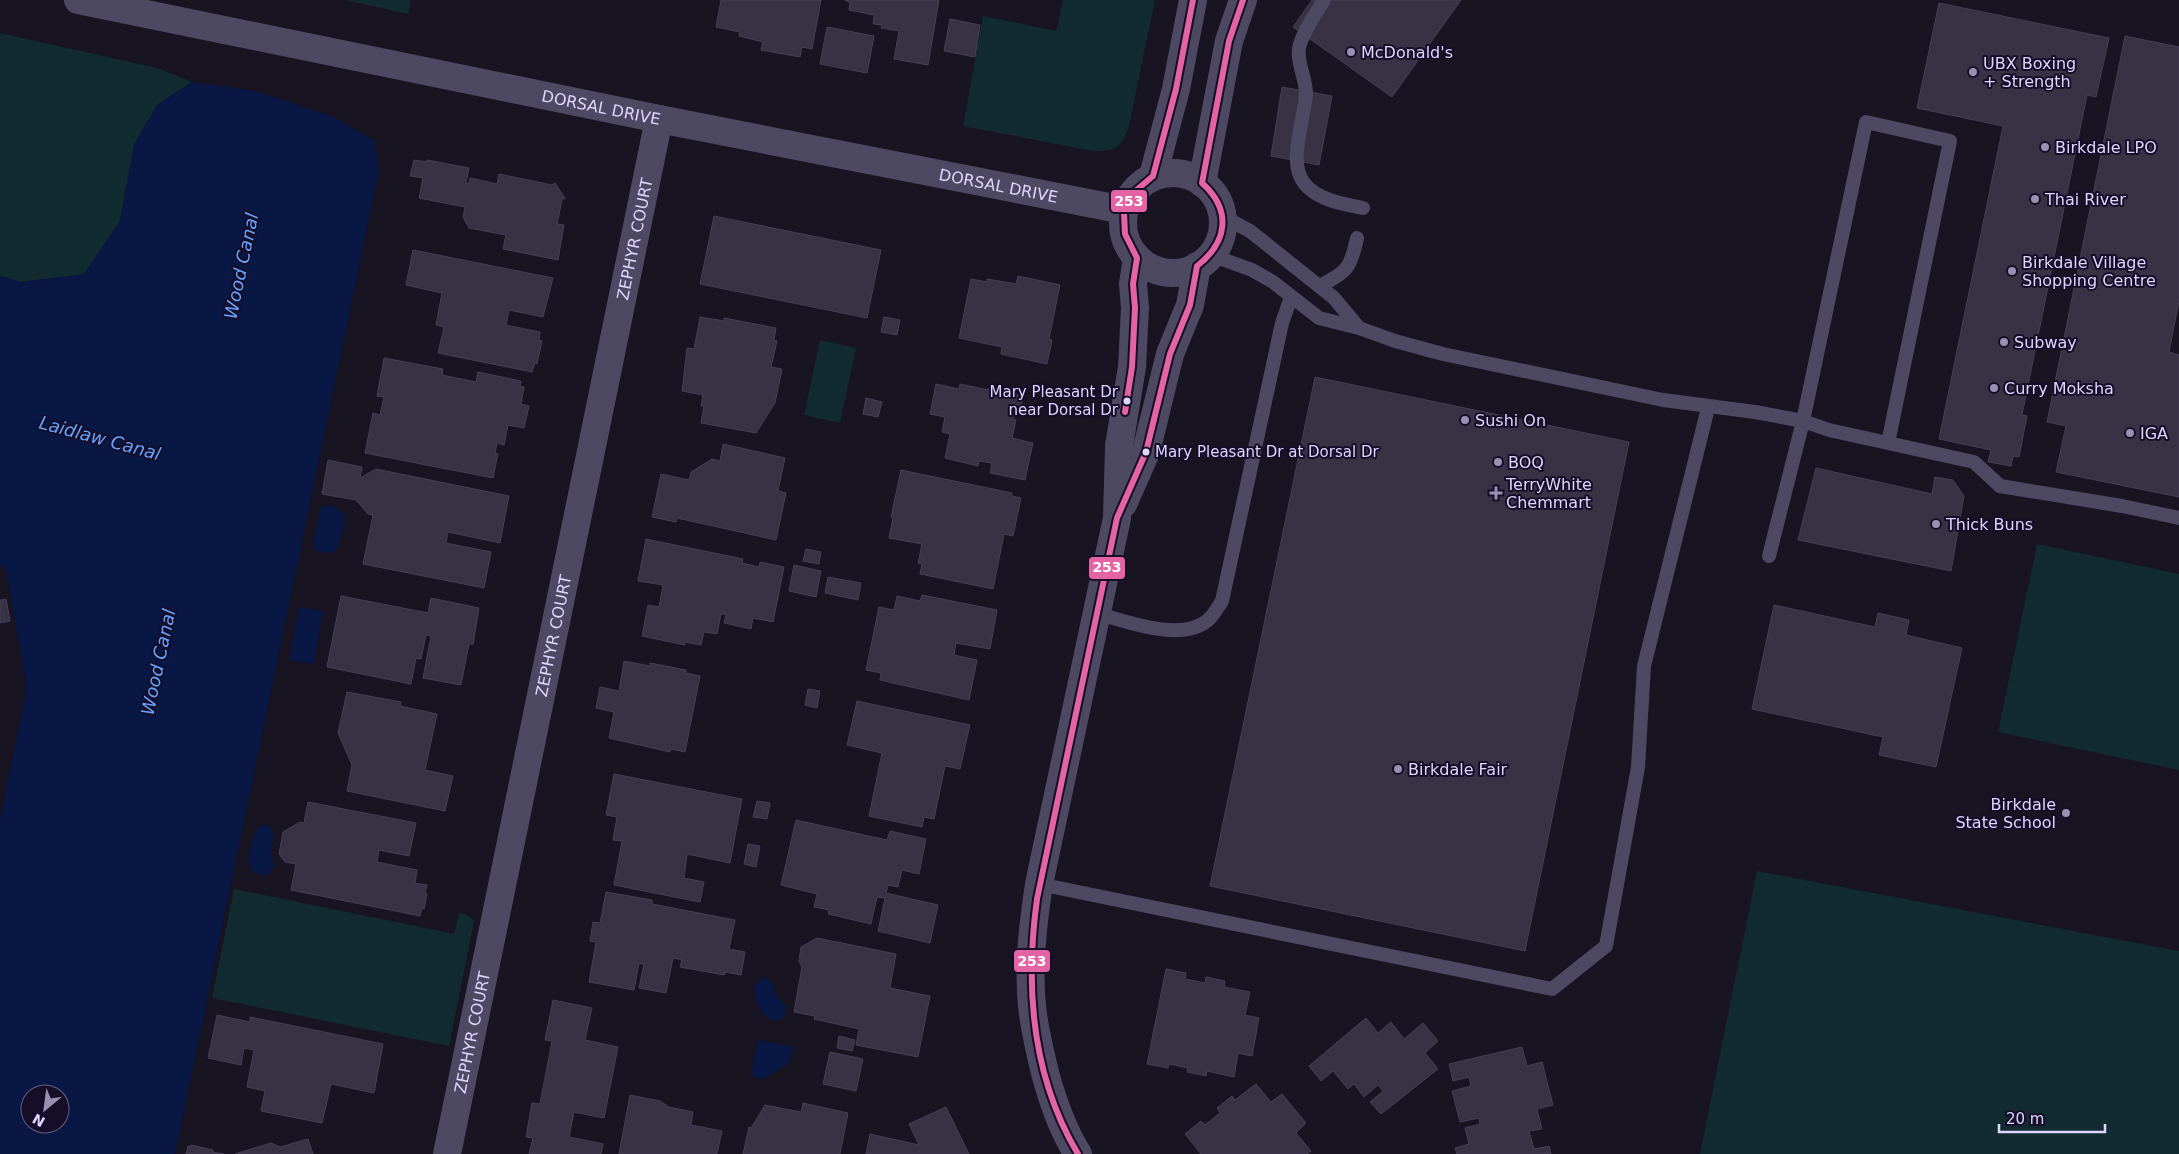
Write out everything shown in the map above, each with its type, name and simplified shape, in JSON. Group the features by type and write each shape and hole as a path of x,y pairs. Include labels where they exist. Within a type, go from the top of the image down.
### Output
{"street":[{"name":"DORSAL DRIVE","path":"78,0 659,119 1124,210"},
{"path":"1154,176 1176,89 1192,0"},
{"path":"1202,183 1230,41 1243,0"},
{"name":"ZEPHYR COURT","path":"447,1154 659,119"},
{"path":"1170,173 1188,175 1202,183 1219,204 1222,216 1222,230 1218,243 1204,260 1182,272 1166,272 1150,267 1137,258 1127,244 1123,227 1124,210 1130,196 1140,184 1154,176 1170,173"},
{"path":"1078,1154 1053,1104 1038,1046 1031,1005 1032,932 1038,884 1117,518 1119,446 1132,367 1135,308 1132,284 1137,258"},
{"path":"1117,518 1146,452 1170,354 1190,305 1204,260"}],"lane":[{"path":"1324,0 1299,46 1306,92 1296,161 1298,174 1305,185 1318,194 1336,202 1363,208"},
{"path":"1770,556 1803,422 1866,122 1950,141 1888,443"},
{"path":"1222,216 1250,231 1334,298 1359,328"},
{"path":"1319,286 1339,277 1348,268 1352,259 1356,238"},
{"path":"1204,260 1252,270 1274,282 1319,318 1359,328 1395,341 1443,354 1663,400 1708,408 1755,412 1803,422 1828,430 1974,462 2000,486 2122,506 2179,518"},
{"path":"1096,613 1138,625 1167,630 1192,628 1208,620 1222,601 1282,323 1291,297"},
{"path":"1038,884 1552,988 1606,946 1638,766 1644,666 1708,408"}],"green space":[{"path":"345,0 411,0 408,14"},
{"path":"1063,0 1155,0 1129,126 1120,143 1113,149 1093,151 963,126 983,16 1056,31"},
{"path":"0,33 157,68 192,82 157,105 134,145 120,221 84,274 21,282 0,276"},
{"path":"820,340 856,348 840,423 804,415"},
{"path":"2037,544 2179,574 2179,770 1998,732"},
{"path":"1757,871 2179,951 2179,1154 1700,1154"},
{"path":"234,889 454,934 459,913 467,915 474,921 449,1046 212,998"}],"water":[{"path":"192,82 255,91 331,116 374,140 379,170 175,1154 0,1154 0,820 27,688 6,570 0,565 0,276 21,282 84,274 120,221 134,145 157,105"},
{"path":"333,506 344,513 344,528 337,548 330,553 316,551 313,547 321,507"},
{"path":"299,607 323,611 314,664 289,660"},
{"path":"267,824 274,833 271,852 274,866 267,875 253,873 248,862 253,837 258,828"},
{"path":"763,977 772,982 776,996 786,1006 786,1015 779,1021 766,1018 757,1004 754,986"},
{"path":"758,1040 793,1047 790,1062 764,1079 751,1076"}],"building":[{"path":"721,0 821,0 812,49 802,47 800,57 761,50 763,42 739,36 740,32 716,27"},
{"path":"845,0 939,0 928,65 894,59 899,31 881,28 882,25 873,24 874,15 849,10 850,3"},
{"path":"1312,0 1461,0 1392,97 1293,27"},
{"name":"Birkdale Village Shopping Centre","path":"1939,3 2109,38 2096,97 2087,95 2022,415 2027,416 2019,457 2013,456 2011,466 1988,462 1991,450 1939,439 2003,126 1917,108"},
{"path":"950,19 980,25 975,57 944,51"},
{"path":"827,27 874,36 867,73 820,64"},
{"name":"Birkdale Village Shopping Centre","path":"2125,36 2179,47 2179,301 2169,352 2179,355 2179,497 2056,472 2066,426 2047,422"},
{"path":"1282,87 1332,96 1319,165 1271,156"},
{"path":"414,160 427,162 427,160 469,168 466,183 469,184 470,178 497,184 499,174 552,185 555,183 565,198 562,200 557,224 564,225 558,260 503,249 506,235 469,228 463,217 465,207 419,198 423,178 410,176"},
{"path":"714,216 881,250 867,318 700,284"},
{"path":"413,250 553,278 543,317 509,310 506,325 540,332 539,340 542,341 537,364 535,363 532,372 438,353 444,327 436,325 442,293 406,285"},
{"path":"1018,276 1060,285 1049,339 1052,340 1047,364 1001,354 1002,347 959,338 971,279 987,282 987,279 1016,284"},
{"path":"700,317 724,321 724,318 776,328 774,340 777,341 771,367 782,369 775,403 756,433 701,423 704,406 701,406 703,395 682,391 687,348 694,349"},
{"path":"884,317 900,320 897,335 881,332"},
{"path":"384,358 443,369 442,375 476,382 478,372 521,381 520,386 524,387 521,404 529,406 524,428 508,425 504,445 497,443 495,453 498,454 493,478 365,453 373,413 380,415 384,397 377,396"},
{"name":"Birkdale Fair","path":"1315,377 1629,442 1525,951 1210,886"},
{"path":"936,384 959,389 960,384 988,390 989,388 1000,391 1001,388 1014,391 1022,401 1019,413 1012,419 1016,420 1012,438 1033,443 1025,480 990,473 992,463 979,461 978,466 945,458 950,434 942,432 945,417 930,414"},
{"path":"866,398 882,402 878,417 863,414"},
{"path":"723,444 785,458 778,491 786,493 776,540 677,518 676,522 652,517 661,474 689,480 691,472 712,459 720,461"},
{"path":"328,460 362,467 360,478 376,469 509,496 500,543 448,532 446,543 491,552 484,588 363,564 373,515 368,514 356,500 322,494"},
{"path":"1816,468 1932,494 1935,477 1953,480 1964,496 1951,571 1798,540"},
{"path":"901,470 1012,493 1012,496 1021,498 1013,536 1004,534 993,589 920,574 922,564 918,563 922,544 889,538 893,518 891,517"},
{"path":"646,539 743,559 742,563 759,567 760,562 784,567 773,622 753,618 751,629 724,623 726,614 721,614 717,634 704,632 701,645 685,642 685,645 642,636 648,605 659,607 663,585 638,581"},
{"path":"806,549 821,552 819,564 803,561"},
{"path":"794,565 821,571 816,597 789,591"},
{"path":"828,577 861,583 858,600 825,593"},
{"path":"922,595 997,610 990,649 956,643 954,655 977,660 969,700 880,680 881,673 866,670 879,607 894,610 897,596 920,601"},
{"path":"341,596 428,613 431,598 479,608 473,644 469,644 461,685 423,678 431,636 426,635 421,659 416,658 411,684 327,667"},
{"path":"6,599 10,621 0,623 0,600"},
{"path":"1774,605 1875,627 1878,613 1909,620 1906,635 1962,648 1936,767 1879,755 1883,737 1752,709"},
{"path":"624,661 650,666 650,663 686,670 686,673 700,676 685,752 671,749 670,752 609,738 614,712 596,708 600,687 619,691"},
{"path":"808,689 820,691 817,708 805,705"},
{"path":"347,692 401,702 400,706 437,714 425,770 453,776 445,811 347,791 352,765 338,733"},
{"path":"857,701 970,725 960,769 945,766 934,819 924,817 922,827 869,816 882,753 847,745"},
{"path":"614,774 742,799 730,863 687,854 684,878 704,882 700,902 614,885 622,841 613,840 617,817 606,815"},
{"path":"757,801 770,803 767,819 753,817"},
{"path":"308,802 416,823 409,856 379,850 377,862 417,870 415,883 427,885 424,909 422,908 420,916 291,890 296,864 285,862 279,854 283,832 300,822 304,823"},
{"path":"796,820 887,840 890,831 926,839 919,874 902,870 898,887 888,885 886,893 938,905 930,943 878,931 885,898 877,897 871,924 828,914 829,910 814,907 817,894 781,885"},
{"path":"748,844 760,846 756,867 744,864"},
{"path":"606,892 652,900 652,904 735,920 729,949 745,952 741,975 725,972 724,975 680,967 682,960 673,958 666,993 639,988 644,964 639,963 634,990 589,982 596,942 590,941 593,922 600,923"},
{"path":"817,938 896,954 890,988 930,996 918,1057 856,1045 859,1029 814,1019 815,1016 794,1012 802,967 799,961 801,947"},
{"path":"1166,969 1186,973 1185,979 1205,983 1206,977 1225,981 1224,987 1250,992 1245,1015 1259,1018 1252,1056 1238,1053 1234,1077 1207,1071 1206,1076 1187,1072 1188,1068 1169,1064 1168,1068 1147,1064"},
{"path":"553,1000 592,1008 585,1040 618,1047 604,1118 574,1112 569,1137 603,1144 601,1154 529,1154 533,1138 526,1137 532,1103 540,1104 552,1041 545,1040"},
{"path":"217,1015 250,1022 250,1017 383,1044 374,1093 331,1084 322,1123 261,1111 265,1091 247,1087 254,1050 244,1048 241,1065 208,1058"},
{"path":"1366,1018 1378,1033 1391,1022 1404,1039 1423,1023 1438,1041 1425,1053 1438,1069 1381,1114 1370,1102 1383,1091 1378,1085 1364,1097 1354,1084 1348,1089 1333,1071 1321,1081 1309,1066"},
{"path":"839,1036 855,1040 852,1051 837,1048"},
{"path":"1522,1047 1527,1066 1542,1062 1553,1105 1537,1109 1542,1129 1529,1131 1534,1149 1549,1146 1551,1154 1457,1154 1455,1148 1469,1144 1465,1128 1480,1124 1479,1118 1460,1122 1452,1091 1471,1086 1469,1077 1453,1081 1449,1064"},
{"path":"830,1052 863,1059 856,1091 823,1084"},
{"path":"1256,1084 1271,1102 1282,1094 1306,1123 1296,1133 1311,1151 1307,1154 1201,1154 1185,1134 1201,1121 1205,1125 1220,1113 1217,1108 1232,1096 1235,1100"},
{"path":"630,1095 660,1101 669,1107 693,1112 691,1125 722,1131 717,1154 619,1154"},
{"path":"803,1103 848,1113 840,1154 743,1154 749,1127 751,1128 765,1105 801,1112"},
{"path":"946,1107 969,1154 866,1154 870,1134 919,1145 909,1124"},
{"path":"308,1139 313,1154 235,1154 271,1143 280,1147"},
{"path":"191,1145 224,1154 186,1154 188,1146 191,1147"}],"transit line":[{"name":"253","path":"1125,412 1132,367 1135,308 1133,284 1137,258 1125,234 1124,213 1133,193 1153,176 1176,89 1193,0"},
{"name":"253","path":"1078,1154 1050,1094 1036,1030 1032,965 1037,899 1117,518 1146,452 1170,354 1190,305 1197,266 1215,247 1220,236 1222,215 1212,193 1202,183 1229,41 1243,0"}],"place":[{"name":"McDonald's","path":"1351,52"},
{"name":"UBX Boxing + Strength","path":"1973,72"},
{"name":"Birkdale LPO","path":"2045,147"},
{"name":"Thai River","path":"2035,199"},
{"name":"Birkdale Village Shopping Centre","path":"2012,271"},
{"name":"Subway","path":"2004,342"},
{"name":"Curry Moksha","path":"1994,388"},
{"name":"Mary Pleasant Dr near Dorsal Dr","path":"1127,401"},
{"name":"Sushi On","path":"1465,420"},
{"name":"IGA","path":"2130,433"},
{"name":"Mary Pleasant Dr at Dorsal Dr","path":"1146,452"},
{"name":"BOQ","path":"1498,462"},
{"name":"TerryWhite Chemmart","path":"1496,493"},
{"name":"Thick Buns","path":"1936,524"},
{"name":"Birkdale Fair","path":"1398,769"},
{"name":"Birkdale State School","path":"2066,813"}],"water label":[{"name":"Wood Canal","path":"241,266"},
{"name":"Laidlaw Canal","path":"100,438"},
{"name":"Wood Canal","path":"158,662"}]}
